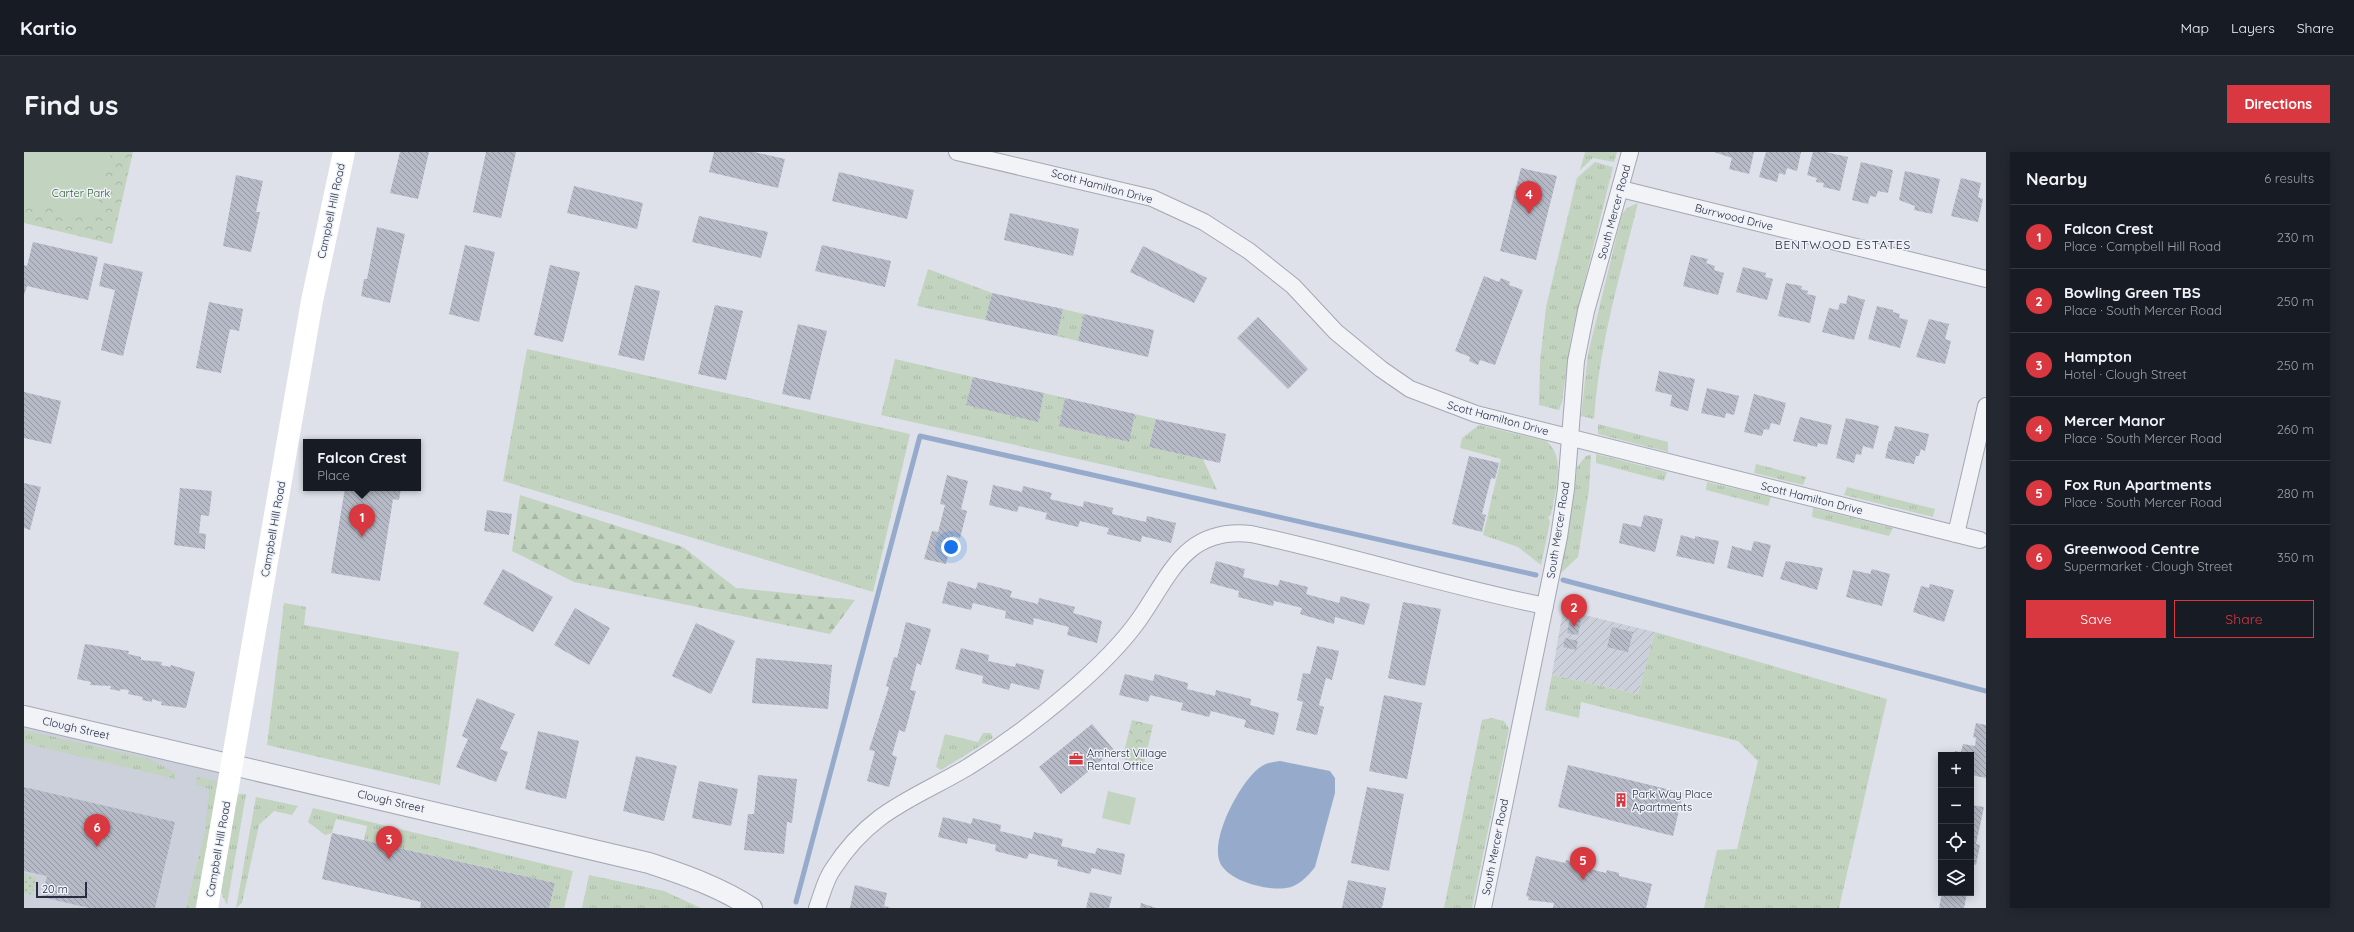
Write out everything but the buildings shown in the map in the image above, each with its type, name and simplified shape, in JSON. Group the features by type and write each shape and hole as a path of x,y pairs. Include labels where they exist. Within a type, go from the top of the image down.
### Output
{"main road":[{"name":"Campbell Hill Road","path":"207,908 311,308 344,152"}],"street":[{"name":"Scott Hamilton Drive","path":"957,152 1100,184 1152,198 1204,222 1249,251 1293,286 1336,332 1381,369 1410,389 1476,414 1980,540"},
{"name":"South Mercer Road","path":"1483,908 1545,606 1566,489 1576,361 1586,311 1630,152"},
{"name":"Burrwood Drive","path":"1621,189 1986,279"},
{"path":"1956,534 1986,406"},
{"path":"817,908 832,870 853,840 876,818 994,750 1073,689 1103,660 1138,621 1159,586 1180,558 1202,541 1217,535 1235,532 1251,534 1386,567 1482,593 1545,606"},
{"name":"Clough Street","path":"24,716 649,863 686,875 721,890 752,908"}],"shaded area":[{"path":"1563,610 1655,632 1638,694 1552,675"},
{"path":"24,716 233,764 207,908 24,908"}],"green space":[{"name":"Carter Park","path":"24,152 133,152 112,244 24,223"},
{"path":"24,152 111,152 94,219 24,202"},
{"path":"1585,152 1617,152 1614,162 1593,158 1580,170"},
{"path":"1595,162 1613,167 1571,337 1562,402 1559,410 1539,405 1540,362 1546,307 1577,178"},
{"path":"1638,203 1605,338 1600,365 1594,419 1581,416 1588,354 1622,214 1627,208"},
{"path":"928,269 992,293 985,320 917,306"},
{"path":"1063,309 1084,314 1078,341 1057,336"},
{"path":"527,349 910,434 873,592 503,481"},
{"path":"895,359 973,377 966,405 1038,421 1044,393 1065,398 1059,426 1128,442 1135,414 1156,419 1149,447 1203,459 1217,490 881,415"},
{"path":"1598,424 1668,442 1668,452 1598,434"},
{"path":"1479,425 1546,441 1556,456 1558,465 1557,486 1551,515 1548,517 1550,522 1541,565 1518,547 1483,535 1501,459 1460,448 1462,438"},
{"path":"1596,454 1667,472 1664,481 1596,463"},
{"path":"1591,455 1589,490 1578,557 1560,574 1573,503 1577,467 1586,456"},
{"path":"1756,464 1806,477 1803,485 1754,473"},
{"path":"1707,482 1771,497 1768,506 1706,490"},
{"path":"1847,487 1935,509 1933,517 1844,495"},
{"path":"520,495 683,547 736,588 855,600 830,634 574,582 512,551"},
{"path":"1813,508 1893,528 1889,536 1812,517"},
{"path":"284,603 306,607 304,625 459,652 440,785 267,745"},
{"path":"1655,632 1887,699 1839,908 1704,908 1717,850 1737,849 1758,761 1738,741 1581,702 1579,718 1545,710 1552,675 1638,694"},
{"path":"1491,718 1504,721 1509,729 1472,908 1444,908 1482,720"},
{"path":"1132,720 1153,725 1144,764 1122,759"},
{"path":"24,730 150,759 175,773 175,779 24,743"},
{"path":"983,733 991,733 993,738 941,770 936,767 945,734 978,742"},
{"path":"197,777 219,782 215,815 195,908 186,908 205,831 209,789 195,784"},
{"path":"1108,791 1136,798 1130,825 1102,818"},
{"path":"236,794 246,794 227,905 219,888"},
{"path":"256,797 298,806 292,815 274,811 259,825 242,903 236,908"},
{"path":"313,808 573,871 564,908 549,908 555,883 364,840 367,826 336,819 332,833 325,835 308,822"},
{"path":"24,874 36,877 33,895 24,893"},
{"path":"589,875 664,891 701,908 582,908"}],"water":[{"path":"1280,761 1330,771 1335,778 1335,793 1315,867 1295,886 1278,889 1248,883 1229,874 1219,860 1218,849 1220,837 1229,810 1244,785 1261,766"}],"waterway":[{"path":"796,902 920,436 1536,575"},
{"path":"1563,580 1986,691"}],"place":[{"name":"Mercer Manor","path":"1529,214"},
{"name":"Falcon Crest","path":"362,537"},
{"name":"Bowling Green TBS","path":"1574,627"},
{"name":"Amherst Village Rental Office","path":"1076,759"},
{"name":"Park Way Place Apartments","path":"1621,800"},
{"name":"Greenwood Centre","path":"97,847"},
{"name":"Hampton","path":"389,859"},
{"name":"Fox Run Apartments","path":"1583,880"}],"district":[{"name":"BENTWOOD ESTATES","path":"1843,244"}]}
